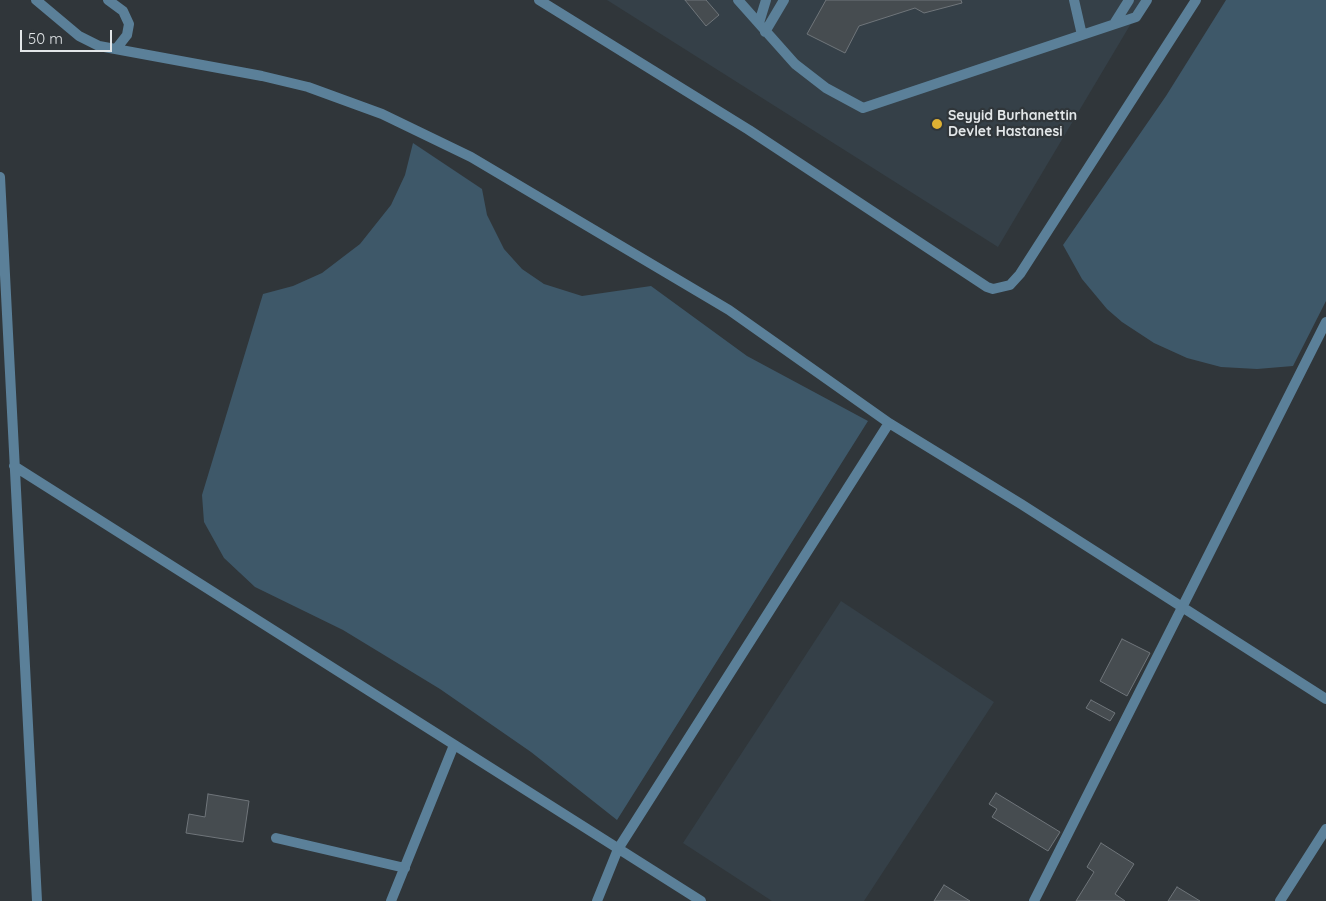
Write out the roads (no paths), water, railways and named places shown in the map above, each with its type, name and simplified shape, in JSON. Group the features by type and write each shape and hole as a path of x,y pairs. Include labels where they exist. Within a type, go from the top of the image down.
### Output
{"street":[{"path":"36,0 85,40 99,46 262,76 308,87 358,104 420,131 502,175 729,310 889,423 1021,504 1326,699"},
{"path":"108,0 123,11 129,24 124,40 116,49"},
{"path":"539,0 749,130 987,288 993,289 1010,285 1020,274 1196,0"},
{"path":"738,0 782,51 808,76 863,108 1136,17 1147,0"},
{"path":"758,23 766,0"},
{"path":"765,32 784,0"},
{"path":"1074,0 1082,35"},
{"path":"1114,24 1129,0"},
{"path":"0,177 37,901"},
{"path":"1034,901 1326,322"},
{"path":"597,901 618,849 889,423"},
{"path":"14,466 701,901"},
{"path":"391,901 454,745"},
{"path":"1280,901 1326,829"},
{"path":"276,838 405,868"}],"place":[{"name":"Seyyid Burhanettin Devlet Hastanesi","path":"937,124"}]}
